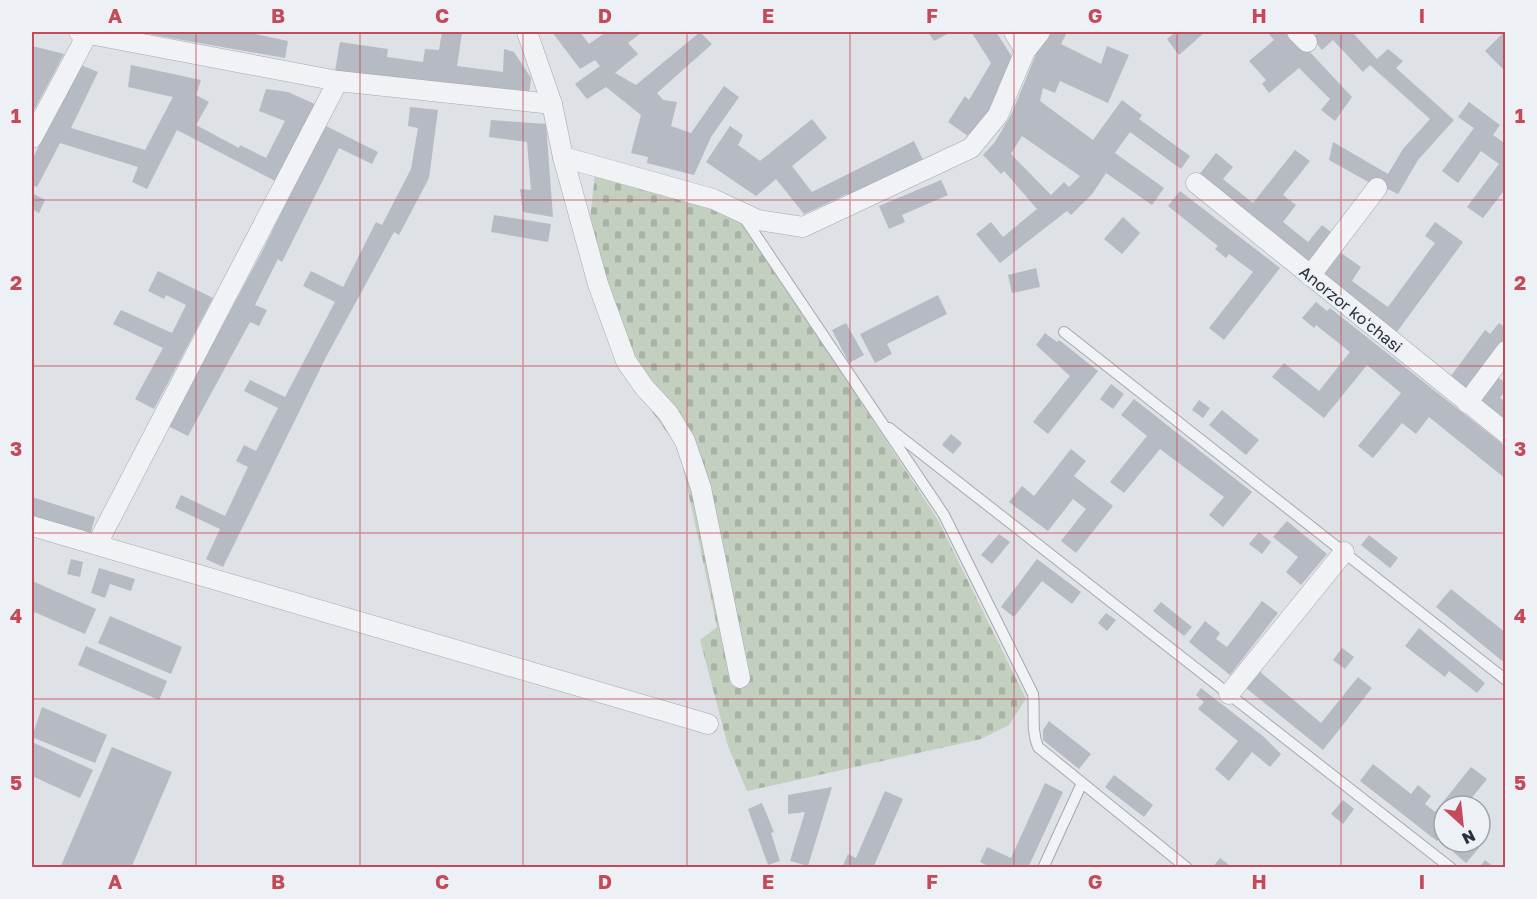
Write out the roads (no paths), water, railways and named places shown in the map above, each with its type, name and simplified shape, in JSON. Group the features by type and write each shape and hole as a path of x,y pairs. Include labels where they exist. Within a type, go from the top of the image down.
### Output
{"street":[{"path":"32,138 83,32 338,81 552,104"},
{"path":"527,32 552,104 563,157 598,284 626,361 644,387 668,412 685,441 698,479 740,678"},
{"path":"1014,32 1024,51"},
{"path":"563,157 712,199 758,220 803,227 971,148 998,115 1024,51 1040,32"},
{"path":"97,544 338,81"},
{"name":"Anorzor koʻchasi","path":"1196,183 1506,433"},
{"path":"1310,276 1377,188"},
{"path":"1467,403 1506,351"},
{"path":"32,525 708,723"},
{"path":"1229,694 1344,552"}],"lane":[{"path":"740,212 944,515 1033,694 1036,715 1032,732 1038,747 1186,867"},
{"path":"1064,332 1506,680"},
{"path":"880,421 1451,867"},
{"path":"1043,867 1082,783"}]}
